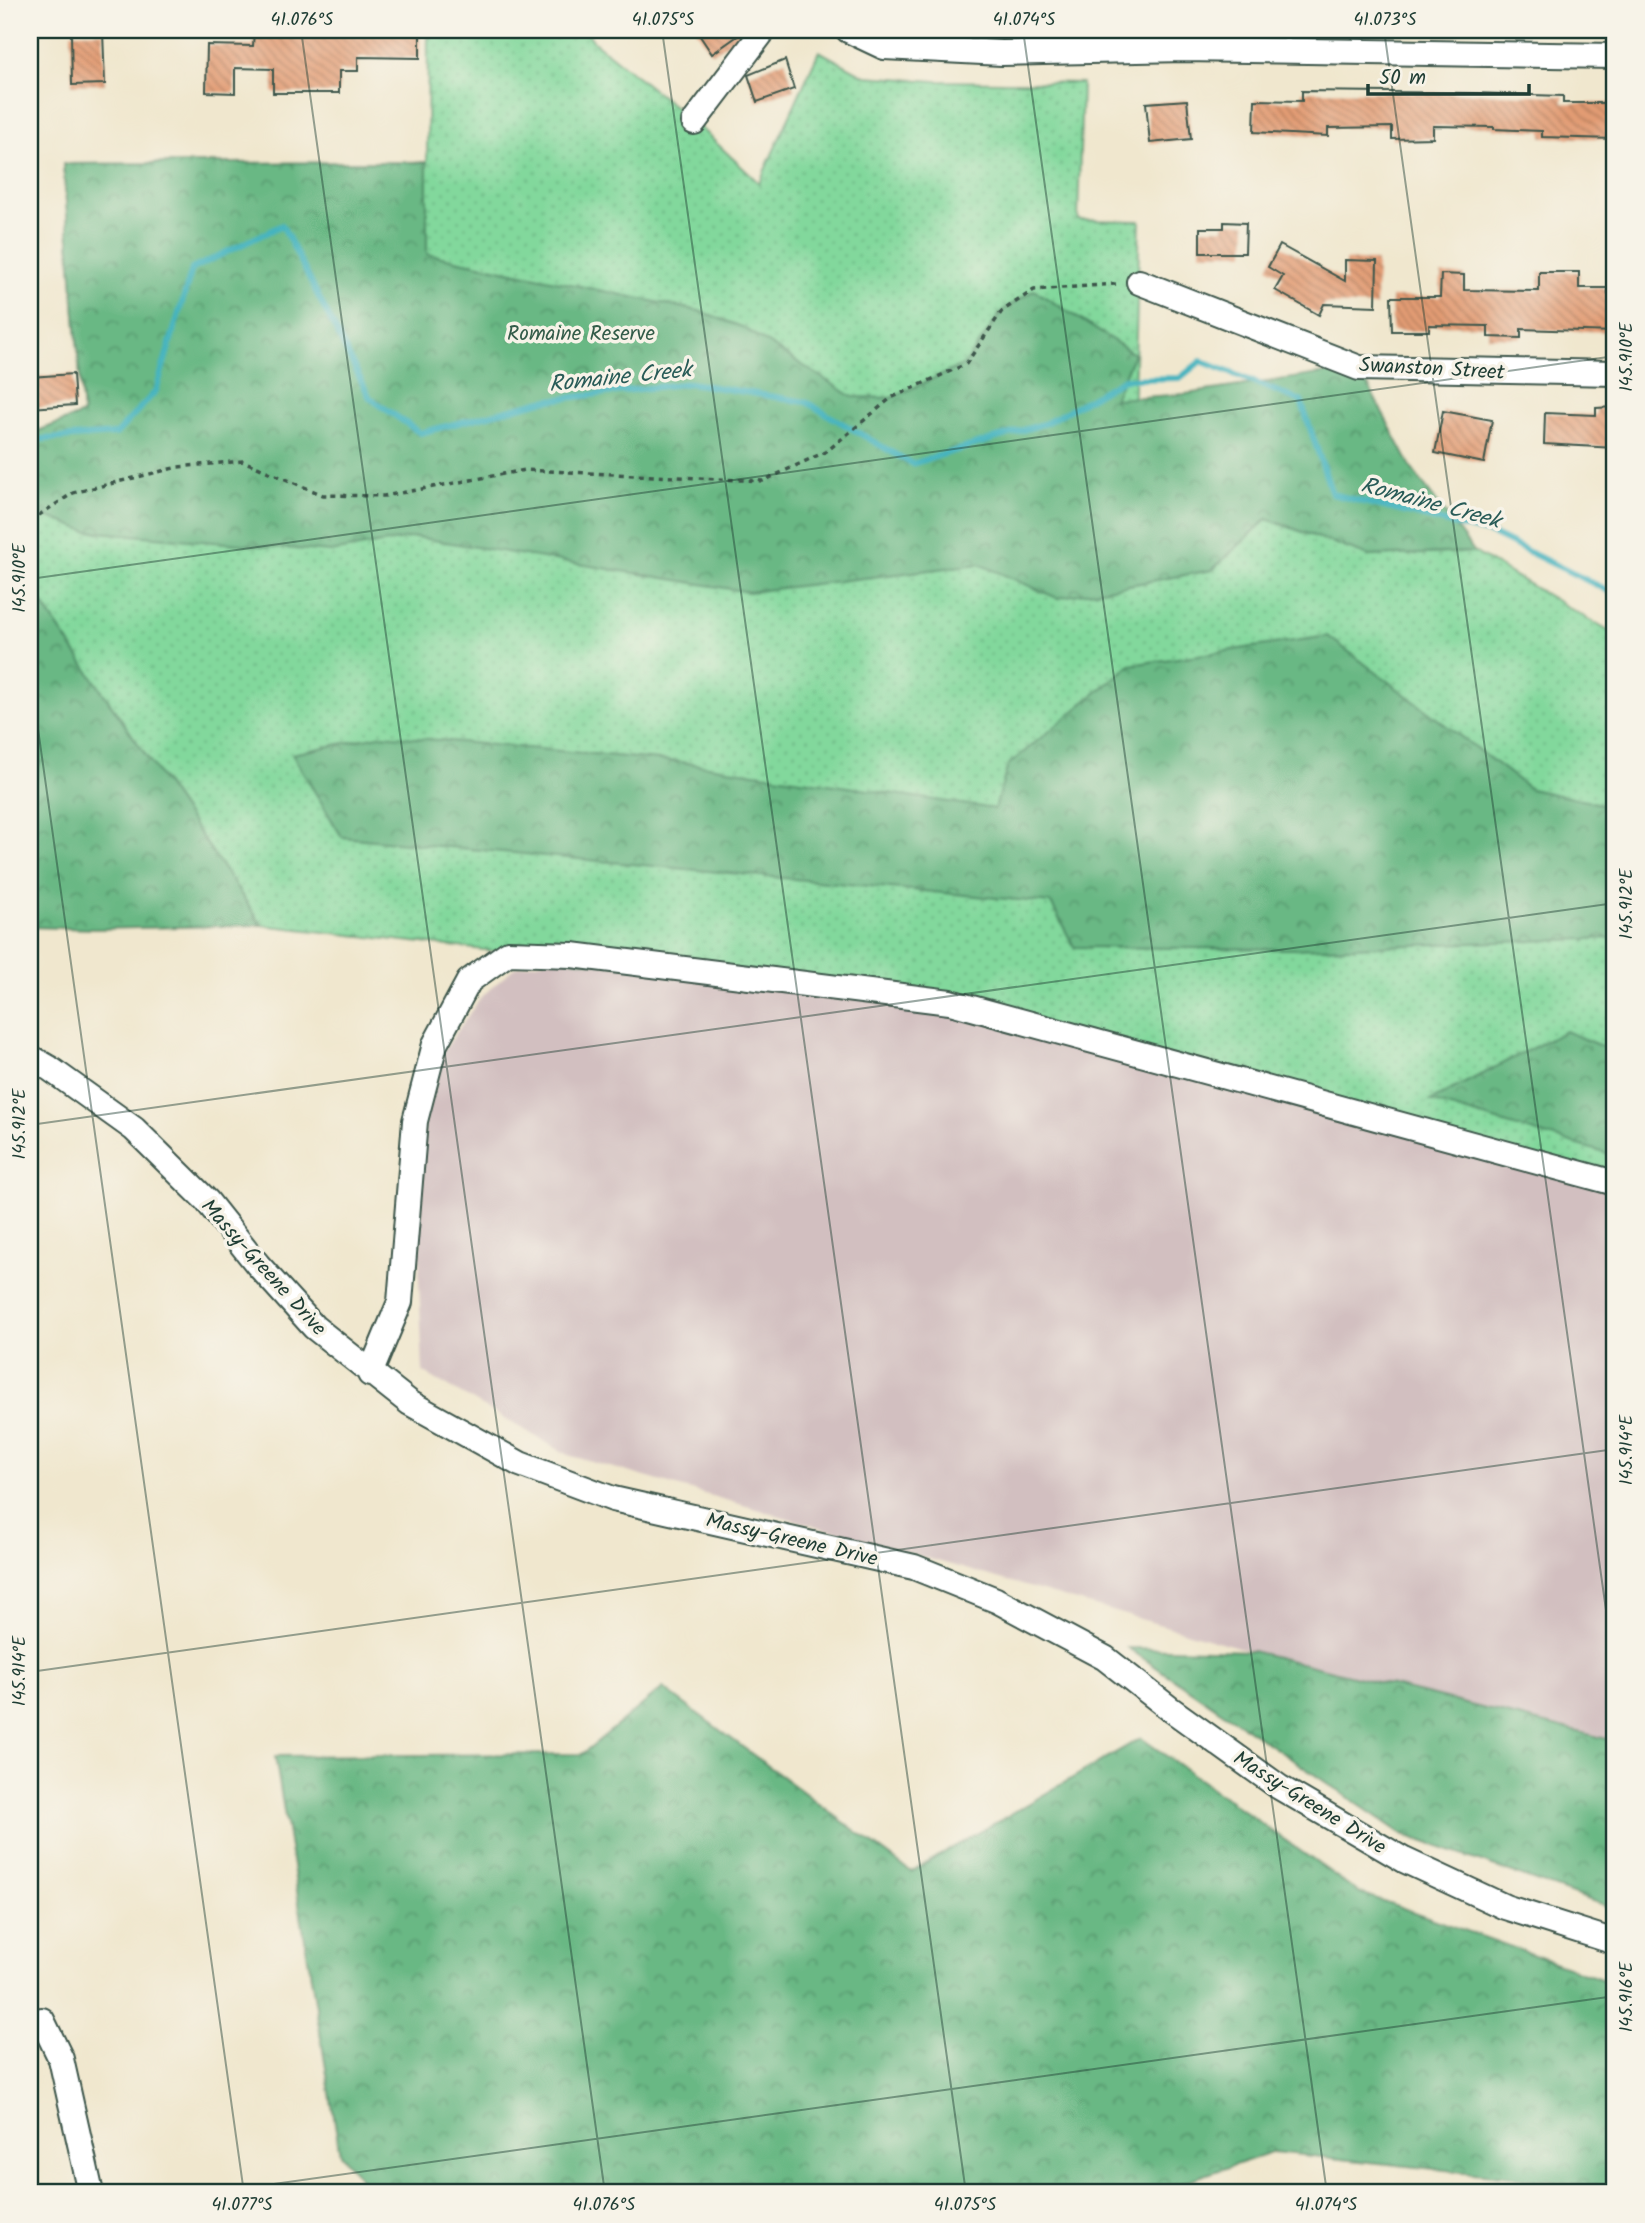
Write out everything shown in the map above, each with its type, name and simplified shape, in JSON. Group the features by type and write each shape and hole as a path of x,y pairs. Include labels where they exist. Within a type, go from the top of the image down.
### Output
{"street":[{"path":"694,122 764,30"},
{"path":"848,30 884,47 1002,54 1184,49 1615,56"},
{"name":"Swanston Street","path":"1139,282 1359,368 1615,373"},
{"path":"370,1374 400,1302 415,1121 435,1044 469,981 508,953 572,955 950,1002 1615,1183"},
{"name":"Massy-Greene Drive","path":"30,1057 134,1129 207,1201 258,1265 314,1327 410,1403 520,1464 613,1499 914,1567 996,1600 1105,1657 1169,1708 1279,1787 1404,1860 1505,1907 1615,1942"},
{"path":"1565,1170 1615,1193"},
{"path":"42,2020 61,2059 91,2193"}],"path":[{"path":"30,521 73,493 178,467 243,461 323,495 384,496 525,470 763,481 827,451 891,398 965,364 1002,312 1034,290 1139,282"}],"shaded area":[{"path":"572,955 950,1002 1615,1184 1615,1741 1252,1651 568,1455 423,1372 419,1281 424,1126 443,1052 481,997 515,967"}],"green space":[{"path":"428,30 586,30 594,42 694,122 759,183 819,51 865,76 936,81 1082,83 1078,220 1140,221 1127,585 1212,570 1267,519 1369,556 1474,552 1615,635 1615,1183 950,1002 262,925 30,586 30,434 83,414 63,164 427,162"},
{"name":"Romaine Reserve","path":"427,162 427,254 699,311 742,327 853,397 891,398 965,364 1002,311 1034,290 1134,354 1114,399 1186,394 1359,368 1412,469 1474,552 1369,556 1267,519 1212,570 1057,598 979,564 749,592 415,537 331,552 86,531 30,510 30,434 83,414 63,164"},
{"path":"30,586 262,925 95,929 30,927"},
{"path":"1328,636 1530,789 1615,807 1615,938 1291,949 1074,947 1051,903 342,837 292,754 383,735 681,762 995,809 1008,765 1130,665"},
{"path":"1565,1031 1615,1052 1615,1156 1430,1101"},
{"path":"1128,1648 1252,1651 1615,1741 1615,1909 1402,1834"},
{"path":"663,1688 911,1872 1141,1738 1358,1892 1615,1984 1615,2188 1274,2152 1150,2193 372,2193 340,2154 275,1756 582,1754"}],"building":[{"path":"420,30 420,58 358,57 358,71 339,71 339,93 273,93 273,69 235,68 235,93 206,92 207,45 253,46 254,31"},
{"path":"696,30 746,30 712,54"},
{"path":"103,32 105,84 72,85 71,33"},
{"path":"785,60 794,89 757,102 748,75"},
{"path":"1302,91 1563,96 1563,103 1615,103 1615,139 1542,137 1542,131 1494,127 1433,126 1433,138 1392,139 1392,127 1328,128 1328,136 1254,132 1255,100 1302,101"},
{"path":"1187,100 1191,139 1150,143 1146,103"},
{"path":"1224,222 1246,223 1245,253 1200,253 1200,228 1224,228"},
{"path":"1280,245 1345,281 1345,260 1377,261 1376,306 1324,304 1319,315 1275,290 1283,276 1268,267"},
{"path":"1539,272 1579,272 1579,288 1608,288 1608,294 1615,294 1615,332 1521,329 1521,338 1488,337 1488,326 1429,325 1429,331 1392,331 1391,297 1440,297 1441,274 1464,275 1464,290 1539,291"},
{"path":"73,374 75,405 30,408 30,377"},
{"path":"1615,407 1615,448 1544,444 1545,413 1596,415 1596,408"},
{"path":"1443,411 1492,420 1484,463 1435,453"}],"waterway":[{"name":"Romaine Creek","path":"30,440 116,434 156,391 192,269 282,225 370,398 420,433 542,401 690,383 806,402 912,464 1046,423 1124,379 1180,378 1201,361 1301,401 1332,494 1492,534 1615,594"}]}
